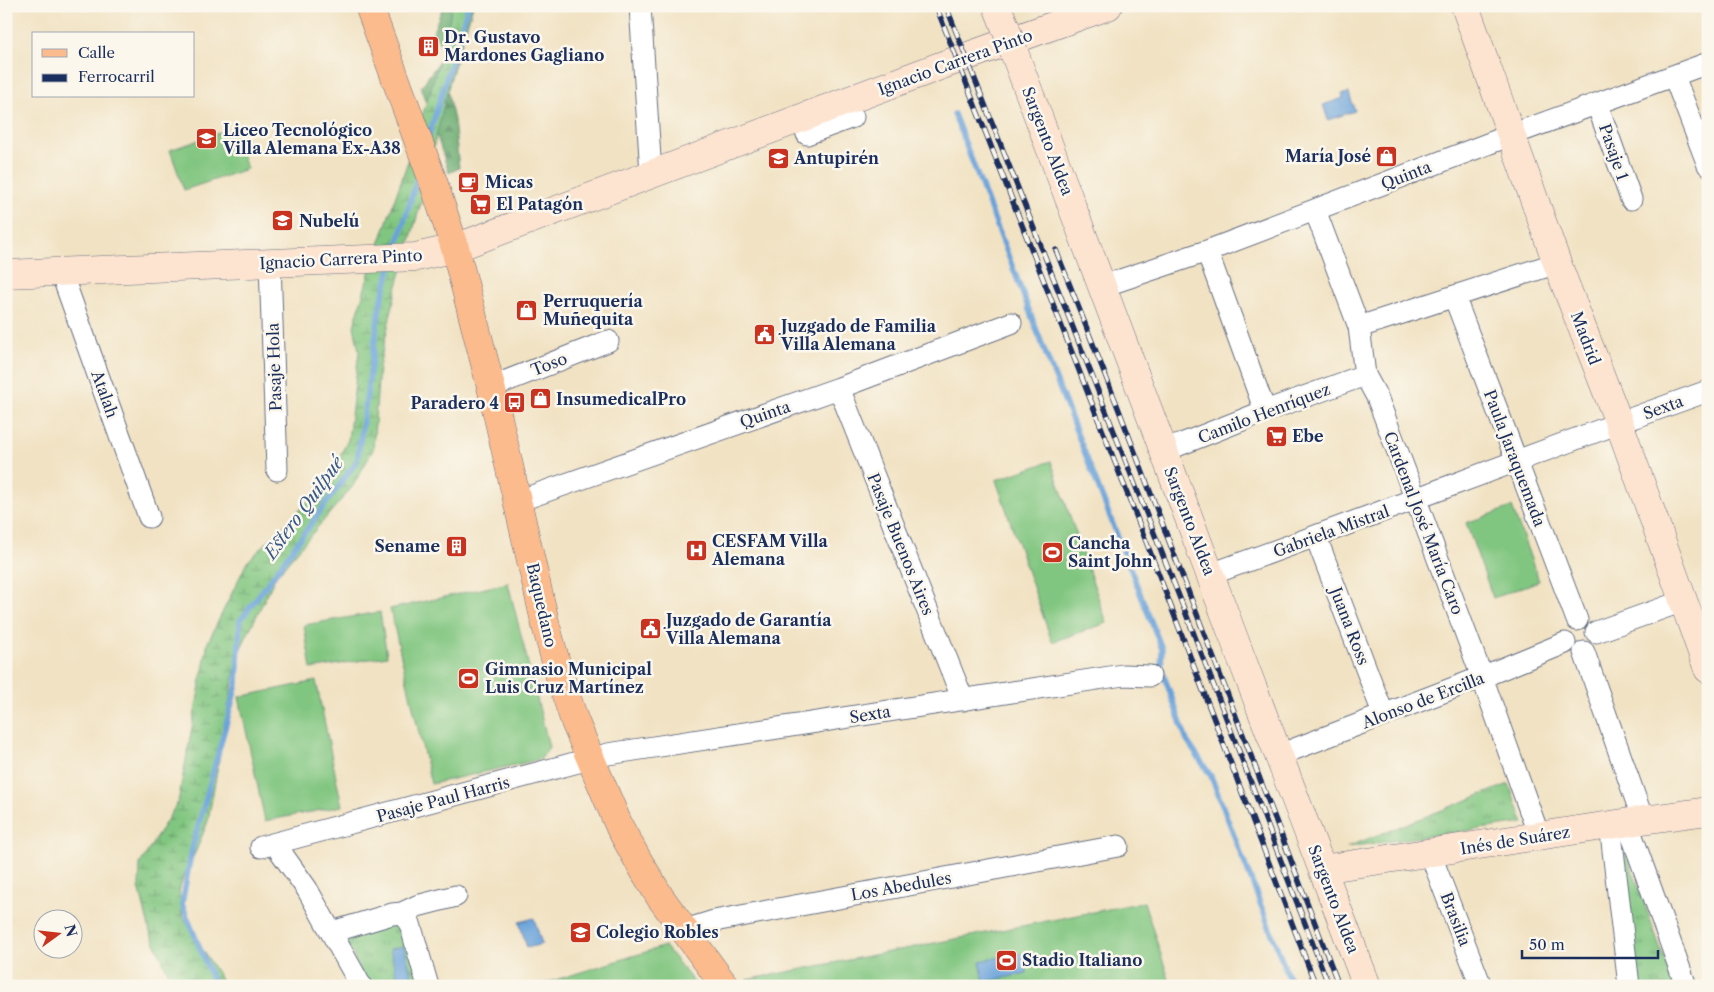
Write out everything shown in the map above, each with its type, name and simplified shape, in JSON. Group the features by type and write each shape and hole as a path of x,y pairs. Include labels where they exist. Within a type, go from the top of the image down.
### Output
{"main road":[{"name":"Baquedano","path":"369,6 434,184 455,248 491,387 560,677 575,722 620,828 639,862 660,897 725,986"}],"street":[{"path":"640,6 651,173"},
{"name":"Ignacio Carrera Pinto","path":"6,274 416,257 455,248 651,173 1108,6"},
{"name":"Madrid","path":"1465,6 1557,264 1619,423 1707,666"},
{"name":"Sargento Aldea","path":"1008,36 1366,986"},
{"name":"Quinta","path":"1103,286 1207,251 1511,135 1708,63"},
{"path":"1674,76 1708,166"},
{"name":"Pasaje 1","path":"1597,104 1631,200"},
{"path":"802,119 807,134 852,118"},
{"name":"Cardenal José María Caro","path":"1315,210 1359,327 1365,375 1377,396 1539,836"},
{"path":"1207,251 1265,411"},
{"name":"Pasaje Hola","path":"270,263 277,470"},
{"path":"1359,327 1557,264"},
{"name":"Atalah","path":"61,272 149,517"},
{"name":"Paula Jaraquemada","path":"1454,296 1576,620"},
{"name":"Quinta","path":"518,501 839,388 1011,323"},
{"name":"Toso","path":"491,387 608,340"},
{"name":"Camilo Henríquez","path":"1164,452 1265,411 1365,375"},
{"name":"Pasaje Buenos Aires","path":"839,388 963,700"},
{"name":"Sexta","path":"1619,423 1708,391"},
{"name":"Gabriela Mistral","path":"1210,574 1316,537 1619,423"},
{"name":"Juana Ross","path":"1316,537 1384,716"},
{"path":"1596,632 1683,601"},
{"name":"Alonso de Ercilla","path":"1279,755 1384,716 1565,643"},
{"path":"1584,652 1626,822 1686,986"},
{"name":"Sexta","path":"590,760 608,754 1123,675 1150,676"},
{"name":"Pasaje Paul Harris","path":"361,986 307,889 277,843 590,760"},
{"name":"Inés de Suárez","path":"1322,869 1708,811"},
{"path":"1626,822 1628,986"},
{"name":"Los Abedules","path":"685,930 714,921 1118,846"},
{"name":"Brasilia","path":"1430,853 1481,986"},
{"path":"332,932 392,914 402,913 416,906 456,896"},
{"path":"402,913 410,924 428,986"}],"green space":[{"path":"443,6 473,6 447,90 454,120 459,168 449,173 421,87 445,53 433,32"},
{"path":"452,6 469,6 423,196 397,286 379,367 373,450 353,486 276,576 238,654 208,821 184,875 179,891 183,917 225,986 174,986 150,932 139,887 140,864 178,802 208,642 247,562 303,507 331,473 348,440 359,351 354,326 370,270 407,164 444,47"},
{"path":"233,128 247,169 184,190 170,150"},
{"name":"Cancha Saint John","path":"1051,461 1107,623 1052,642 996,480"},
{"path":"1512,507 1539,581 1493,598 1466,523"},
{"name":"Gimnasio Municipal Luis Cruz Martínez","path":"508,583 549,747 541,759 431,784 390,609"},
{"path":"380,612 387,656 311,669 304,625"},
{"path":"316,681 342,806 265,821 239,697"},
{"path":"1509,784 1524,823 1347,847"},
{"path":"1623,844 1674,986 1637,986"},
{"name":"Stadio Italiano","path":"1144,902 1171,986 751,986 746,980"},
{"path":"400,919 423,986 368,986 343,935"},
{"path":"665,946 697,986 536,986"}],"water":[{"path":"1349,93 1355,111 1328,120 1323,105 1343,98 1342,94"},
{"path":"534,918 542,944 527,948 519,922"},
{"path":"404,946 412,977 398,981 390,949"},
{"path":"1023,953 1027,973 984,982 980,961"}],"waterway":[{"name":"Estero Quilpué","path":"428,139 468,6"},
{"path":"954,114 1162,649 1161,667 1187,741 1211,776 1292,986"},
{"name":"Estero Quilpué","path":"395,252 419,172"},
{"name":"Estero Quilpué","path":"215,986 182,904 192,849 237,684 240,621 357,461 380,306 391,265"}],"railway":[{"path":"936,6 1144,536 1316,986"},
{"path":"946,6 1192,629 1329,986"},
{"path":"1056,250 1339,986"}],"place":[{"name":"Dr. Gustavo Mardones Gagliano","path":"428,46"},
{"name":"Liceo Tecnológico Villa Alemana Ex-A38","path":"207,139"},
{"name":"María José","path":"1387,156"},
{"name":"Antupirén","path":"778,158"},
{"name":"Micas","path":"469,182"},
{"name":"El Patagón","path":"480,204"},
{"name":"Nubelú","path":"283,221"},
{"name":"Perruquería Muñequita","path":"527,310"},
{"name":"Juzgado de Familia Villa Alemana","path":"765,335"},
{"name":"InsumedicalPro","path":"540,399"},
{"name":"Paradero 4","path":"515,403"},
{"name":"Ebe","path":"1276,436"},
{"name":"Sename","path":"456,546"},
{"name":"CESFAM Villa Alemana","path":"696,550"},
{"name":"Cancha Saint John","path":"1052,552"},
{"name":"Juzgado de Garantía Villa Alemana","path":"650,629"},
{"name":"Gimnasio Municipal Luis Cruz Martínez","path":"469,678"},
{"name":"Colegio Robles","path":"580,932"},
{"name":"Stadio Italiano","path":"1006,960"}]}
